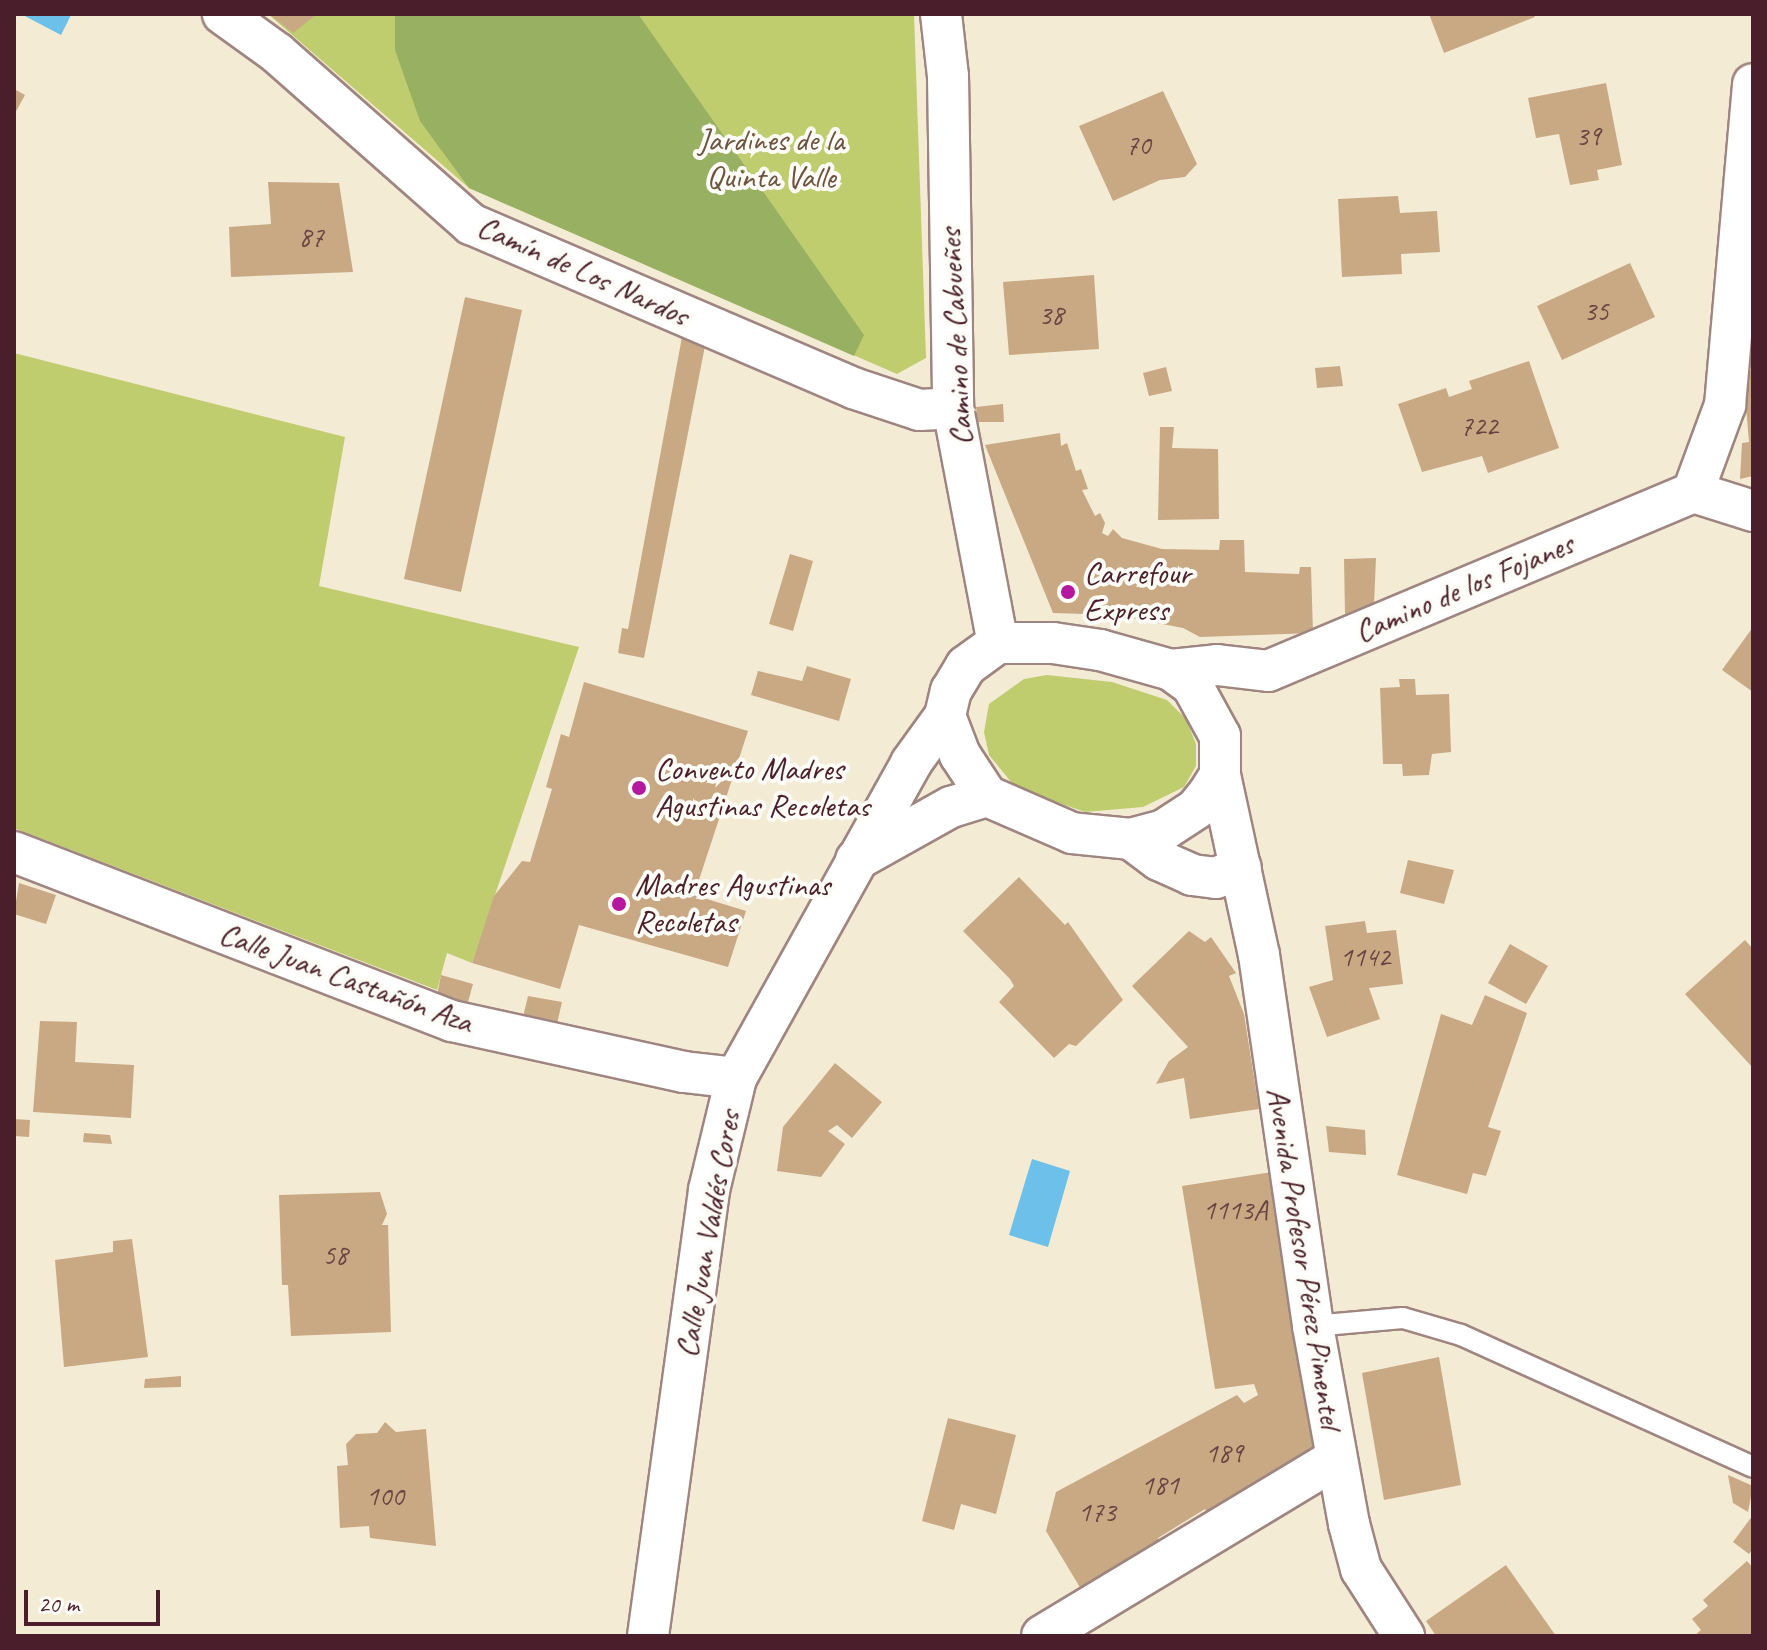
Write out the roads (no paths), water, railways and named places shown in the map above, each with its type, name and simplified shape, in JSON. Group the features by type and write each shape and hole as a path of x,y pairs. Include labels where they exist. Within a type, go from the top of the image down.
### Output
{"street":[{"name":"Camín de Los Nardos","path":"223,14 277,53 471,224 853,388 919,410 953,408"},
{"name":"Camino de Cabueñes","path":"941,14 948,76 953,408 998,643"},
{"name":"Camino de Cabueñes","path":"948,76 970,14"},
{"path":"1753,84 1749,227 1725,405 1693,492 1753,511"},
{"name":"Camino de los Fojanes","path":"1171,670 1217,665 1268,671 1693,492"},
{"path":"1220,736 1192,685 1171,670 1100,650 998,643 966,666 951,691 945,716 960,755 987,796 1072,833 1131,839 1164,830 1196,809 1220,775 1220,736 1231,705 1268,671"},
{"name":"Calle Juan Valdés Cores","path":"648,1636 709,1190 736,1078 911,763 945,716"},
{"name":"Avenida Profesor Pérez Pimentel","path":"1220,775 1259,955 1335,1459 1361,1569 1404,1636"},
{"path":"856,860 951,807 987,796"},
{"path":"1131,839 1159,860 1192,875 1216,878 1241,867"},
{"name":"Calle Juan Castañón Aza","path":"14,852 452,1021 684,1072 736,1078"},
{"path":"1042,1636 1335,1459"}],"lane":[{"path":"1313,1326 1403,1318 1461,1335 1753,1467"}],"water":[{"path":"21,14 70,14 71,15 61,35"},
{"path":"1032,1159 1070,1171 1048,1247 1009,1235"}],"place":[{"name":"Carrefour Express","path":"1068,592"},
{"name":"Convento Madres Agustinas Recoletas","path":"639,788"},
{"name":"Madres Agustinas Recoletas","path":"619,904"}],"park label":[{"name":"Jardines de la Quinta Valle","path":"771,160"}]}
